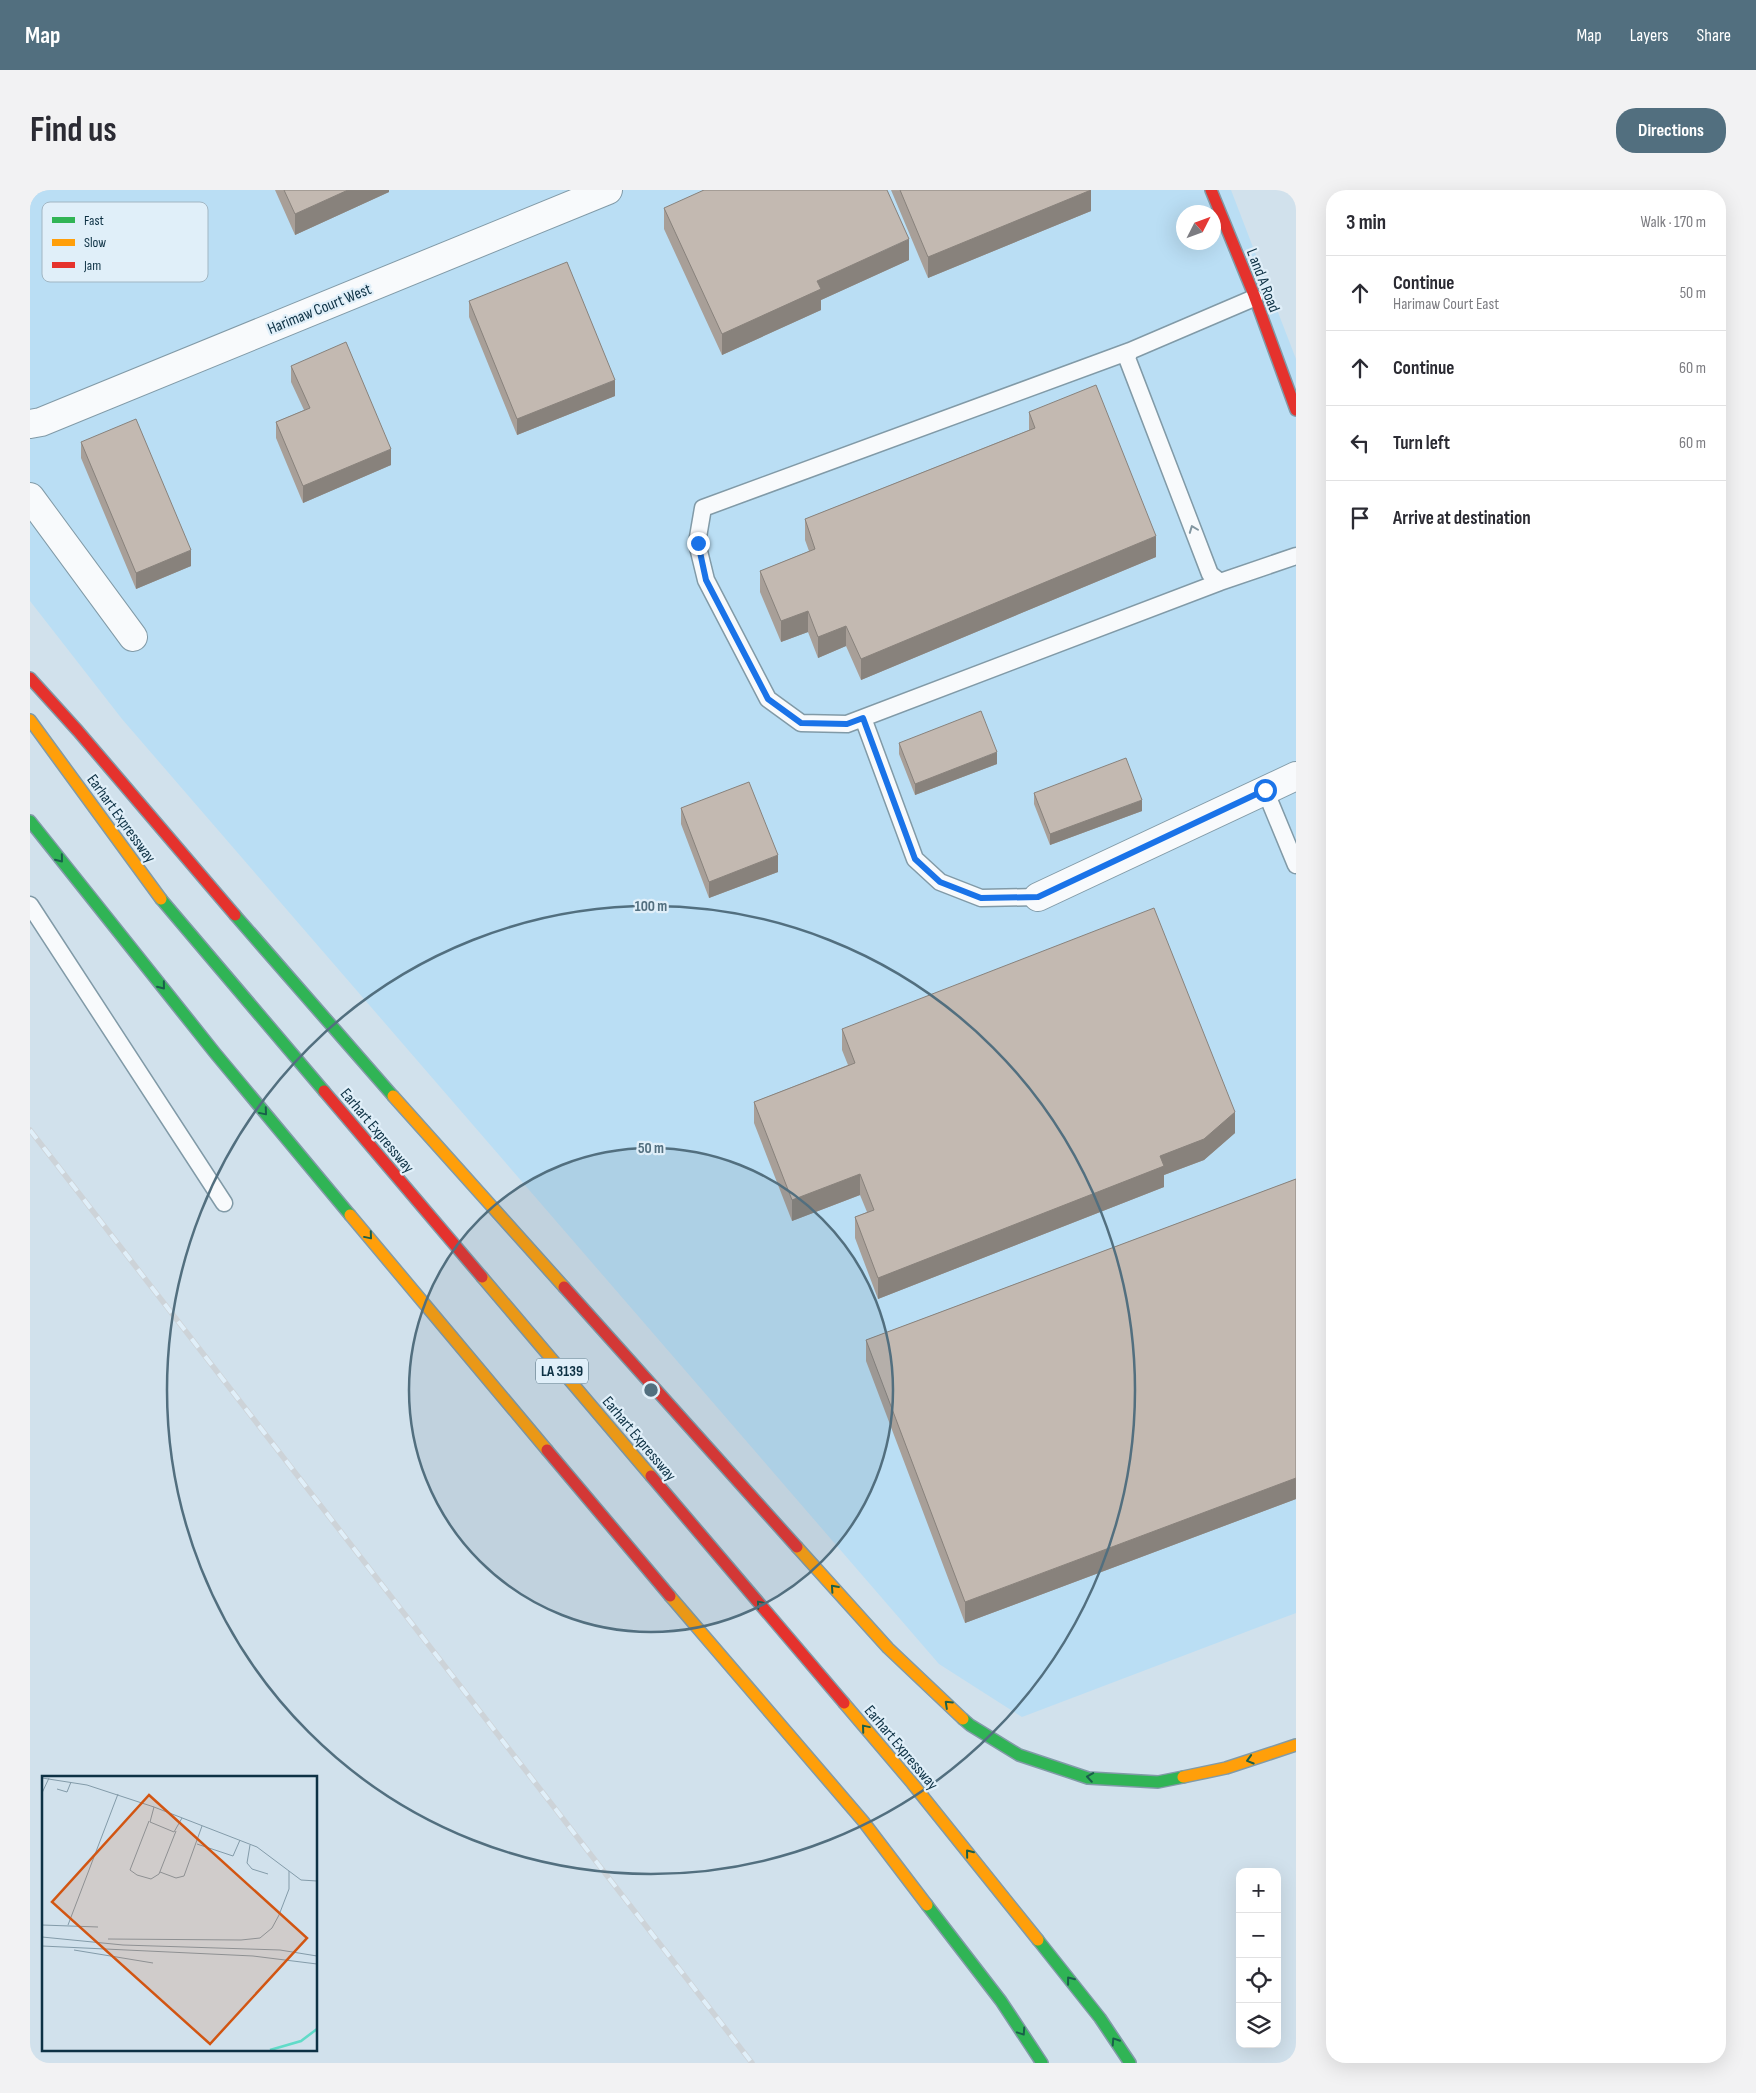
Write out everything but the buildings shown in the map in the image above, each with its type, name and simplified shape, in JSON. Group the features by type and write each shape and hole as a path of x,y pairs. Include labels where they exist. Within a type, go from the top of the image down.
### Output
{"main road":[{"name":"L and A Road","path":"1211,190 1296,410"},
{"path":"30,678 78,730 310,1003 768,1515 888,1648 970,1725 1020,1755 1088,1778 1158,1782 1226,1768 1296,1745"},
{"name":"Earhart Expressway","path":"30,720 164,903 912,1783 1100,2018 1130,2063"},
{"path":"30,821 221,1060 730,1668 863,1821 1001,2001 1042,2063"}],"street":[{"name":"Harimaw Court West","path":"30,424 41,422 608,190"},
{"path":"30,498 134,636"},
{"path":"1038,897 1296,776"}],"lane":[{"path":"1254,298 1129,354 703,508 698,543 706,580 768,699 801,723 847,724 1215,578 1296,556"},
{"path":"1129,354 1215,578"},
{"path":"863,718 915,859 940,882 981,898 1038,897"},
{"path":"1265,790 1296,865"},
{"path":"30,905 224,1203"}],"shaded area":[{"path":"30,190 1231,190 1296,359 1296,1613 1022,1717 939,1664 122,719 30,601"}],"railway":[{"path":"30,1130 752,2063"}],"traffic: fast":[{"path":"30,821 215,1053 350,1215"},
{"path":"161,899 324,1091"},
{"path":"235,915 393,1096"},
{"path":"963,1719 1019,1755 1088,1778 1158,1782 1183,1777"},
{"path":"927,1905 1001,2001 1042,2063"},
{"path":"1038,1940 1100,2018 1130,2063"}],"traffic: slow":[{"path":"30,720 161,899"},
{"path":"393,1096 564,1287"},
{"path":"350,1215 547,1450"},
{"path":"482,1277 651,1476"},
{"path":"797,1547 888,1648 963,1719"},
{"path":"670,1596 863,1821 927,1905"},
{"path":"844,1703 912,1783 1038,1940"},
{"path":"1183,1777 1226,1768 1296,1745"}],"traffic: jam":[{"path":"1211,190 1254,295 1296,410"},
{"path":"30,678 78,731 235,915"},
{"path":"324,1091 482,1277"},
{"path":"564,1287 797,1547"},
{"path":"547,1450 670,1596"},
{"path":"651,1476 844,1703"}],"route":[{"path":"698,543 706,580 768,699 801,723 847,724 863,718 915,859 940,882 981,898 1038,897 1265,790"}]}
